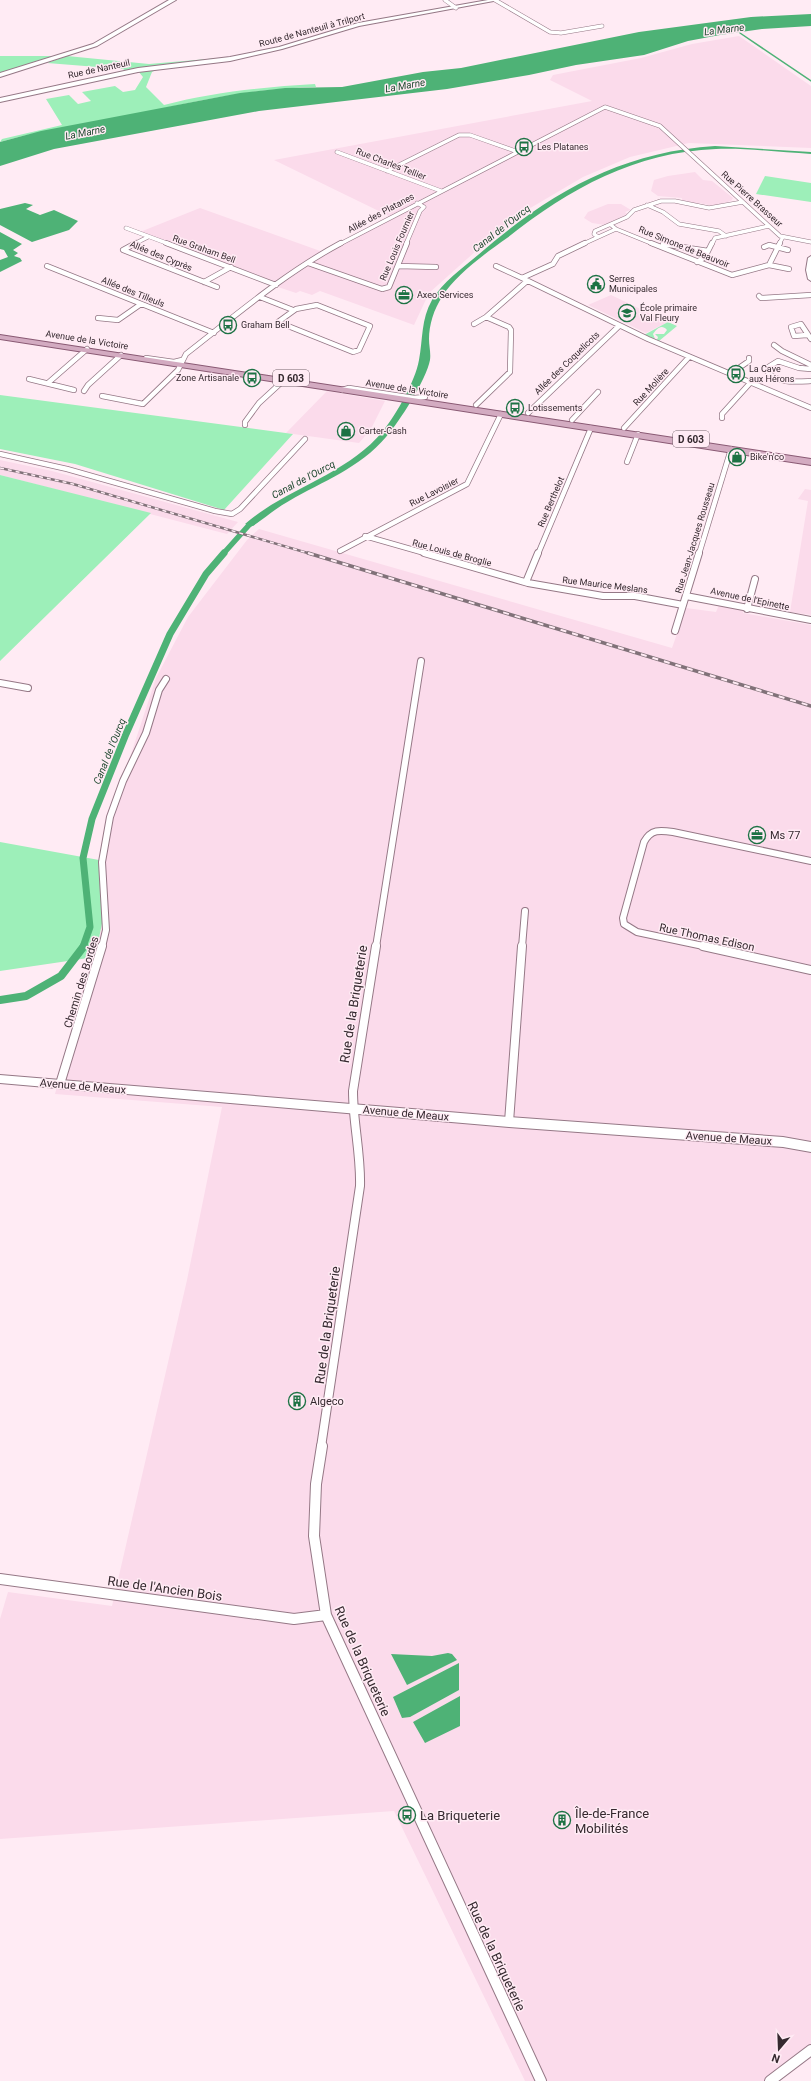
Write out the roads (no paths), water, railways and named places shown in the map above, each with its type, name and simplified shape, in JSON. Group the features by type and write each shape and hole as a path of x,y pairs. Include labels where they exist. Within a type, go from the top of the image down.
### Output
{"main road":[{"name":"Avenue de la Victoire","path":"0,332 342,390 399,396"},
{"name":"Avenue de la Victoire","path":"0,336 414,398 501,414 811,462"},
{"name":"Avenue de la Victoire","path":"414,398 425,397 811,457"}],"street":[{"path":"0,74 64,56 102,41 173,0"},
{"path":"445,0 456,8"},
{"path":"496,0 550,32 561,33 602,26"},
{"name":"Route de Nanteuil à Trilport","path":"204,63 230,60 280,48 358,25 496,0"},
{"name":"Rue de Nanteuil","path":"0,100 138,70 204,63"},
{"name":"Allée des Platanes","path":"102,396 143,404 178,370 181,362 214,332 276,285 308,263 417,203 605,107 660,126 683,148"},
{"path":"387,171 459,135 470,135 518,152"},
{"name":"Rue Pierre Brasseur","path":"683,148 783,237 811,242"},
{"name":"Rue Charles Tellier","path":"337,152 441,191"},
{"path":"598,237 594,234 594,232 627,218 634,210 647,205 670,200 709,208 743,202"},
{"name":"Rue Louis Fournier","path":"308,263 382,289 389,287 420,211 424,207 417,203"},
{"path":"647,205 663,212 679,224 719,231 726,236"},
{"name":"Rue Simone de Beauvoir","path":"611,225 616,229 732,275 769,265"},
{"path":"698,262 705,257 715,238 769,226"},
{"name":"Rue Graham Bell","path":"126,228 276,285"},
{"path":"474,324 486,317 525,280 553,264 556,257 616,229"},
{"name":"Allée des Cyprès","path":"148,237 123,250 218,287"},
{"path":"783,237 777,246 769,265 789,269"},
{"path":"652,243 708,251"},
{"path":"764,247 777,246 788,250"},
{"path":"811,258 809,270 811,280"},
{"name":"Allée des Tilleuls","path":"47,266 214,332"},
{"path":"398,266 436,268"},
{"path":"496,266 619,326 811,408"},
{"path":"204,282 231,267"},
{"path":"759,296 761,298 777,298 811,295"},
{"path":"260,297 293,310 317,305 370,326 359,350 353,352 278,322 293,310"},
{"path":"98,318 118,320 141,304"},
{"path":"476,405 510,372 511,330 509,327 486,317"},
{"name":"Allée des Coquelicots","path":"528,413 619,326"},
{"path":"774,344 782,351 811,365"},
{"path":"48,383 87,349"},
{"path":"84,391 121,355"},
{"name":"Rue Molière","path":"624,428 689,356"},
{"path":"730,374 749,361 750,358"},
{"path":"811,369 798,368 777,360 765,369 767,372 785,382 793,383 811,381"},
{"path":"29,379 74,390"},
{"path":"245,425 245,422 259,403 284,380"},
{"path":"722,418 722,414 751,382"},
{"path":"572,420 598,392"},
{"name":"Rue Lavoisier","path":"340,550 467,484 501,414"},
{"name":"Rue Berthelot","path":"526,582 591,428"},
{"path":"627,462 638,434"},
{"path":"0,454 67,469 214,511 232,514 240,509 304,439"},
{"name":"Rue Jean-Jacques Rousseau","path":"675,631 731,449"},
{"path":"374,532 374,540"},
{"name":"Rue Louis de Broglie","path":"365,536 374,540 526,582"},
{"path":"747,609 755,579"},
{"name":"Rue Maurice Meslans","path":"526,582 603,596 635,596 683,605"},
{"name":"Avenue de l'Epinette","path":"686,596 742,605 747,609 811,620"},
{"name":"Rue de la Briqueterie","path":"421,661 405,769 352,1091 352,1109 362,1171 316,1492 314,1536 326,1615 541,2081"},
{"name":"Chemin des Bordes","path":"60,1084 100,956 106,930 102,862 110,817 123,781 146,733 159,690 166,679"},
{"path":"0,683 28,688"},
{"name":"Rue Thomas Edison","path":"811,861 657,830 647,834 626,900 623,918 624,924 637,932 811,970"},
{"path":"509,1122 525,911"},
{"name":"Avenue de Meaux","path":"0,1079 509,1122 783,1142 811,1147"},
{"name":"Rue de l'Ancien Bois","path":"0,1579 294,1619 326,1615"},
{"path":"770,2081 811,2050"}],"water":[{"name":"La Marne","path":"811,14 811,26 762,29 720,35 688,41 644,55 576,65 529,75 447,89 259,111 54,149 0,166 0,142 41,131 240,93 285,88 342,87 423,72 461,68 639,32 751,17"},
{"path":"715,146 811,152 811,154 716,149 658,157 604,176 554,204 481,257 455,281 442,297 434,312 431,323 429,334 430,360 428,368 412,400 386,437 376,448 353,466 284,504 253,526 245,524 280,500 352,459 383,431 394,415 414,378 419,360 426,314 428,307 436,293 453,276 504,233 559,195 587,180 617,167 648,157 680,150"},
{"path":"25,203 33,205 26,209 40,215 54,210 78,221 69,230 32,242 0,225 0,209"},
{"path":"0,232 22,244 13,250 18,253 14,256 20,258 22,261 0,272 0,260 8,257 4,250 0,249"},
{"path":"448,1653 452,1654 457,1660 407,1685 391,1654 432,1656"},
{"path":"459,1663 459,1690 410,1717 402,1718 393,1697"},
{"path":"460,1696 460,1726 425,1743 413,1722"}],"waterway":[{"name":"La Marne","path":"740,33 811,81"},
{"name":"Canal de l'Ourcq","path":"223,554 249,525 257,519"},
{"name":"Canal de l'Ourcq","path":"83,947 90,927 83,858 92,819 126,734 170,634 206,574 224,553"},
{"name":"Canal de l'Ourcq","path":"0,1000 26,996 61,976 84,946"}],"railway":[{"path":"0,468 73,484 311,554"},
{"path":"308,553 811,706"}],"place":[{"name":"Les Platanes","path":"524,147"},
{"name":"Serres Municipales","path":"596,284"},
{"name":"Axeo Services","path":"404,295"},
{"name":"École primaire Val Fleury","path":"627,313"},
{"name":"Graham Bell","path":"228,325"},
{"name":"La Cave aux Hérons","path":"736,374"},
{"name":"Zone Artisanale","path":"252,378"},
{"name":"Lotissements","path":"515,408"},
{"name":"Carter-Cash","path":"346,431"},
{"name":"Bike'n'co","path":"737,457"},
{"name":"Ms 77","path":"757,835"},
{"name":"Algeco","path":"297,1401"},
{"name":"La Briqueterie","path":"407,1815"},
{"name":"Île-de-France Mobilités","path":"562,1820"}]}
